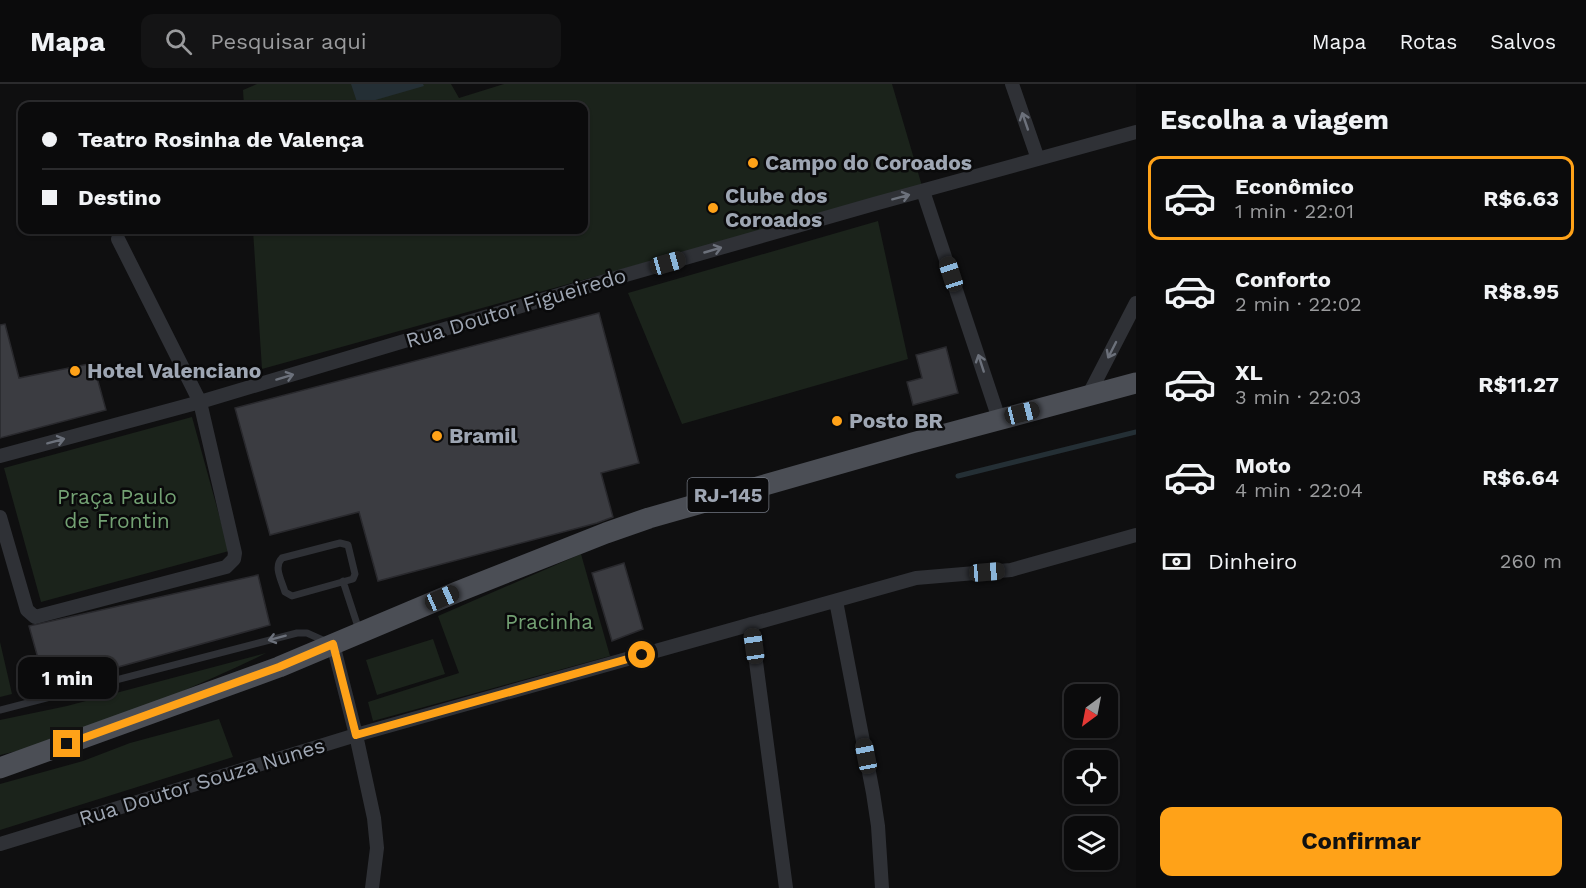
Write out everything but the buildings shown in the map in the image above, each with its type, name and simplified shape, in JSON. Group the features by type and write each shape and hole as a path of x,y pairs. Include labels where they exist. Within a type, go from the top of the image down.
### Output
{"main road":[{"name":"RJ-145","path":"0,768 279,667 360,632 649,518 999,419 1136,383"}],"street":[{"path":"1012,84 1038,159"},
{"name":"Rua Doutor Figueiredo","path":"0,456 200,402 622,276 1136,132"},
{"path":"923,191 999,419"},
{"path":"0,517 27,610 35,617 226,567 234,559 235,553 200,402 118,239"},
{"path":"1088,396 1136,303"},
{"name":"Rua Doutor Souza Nunes","path":"0,844 356,735 916,578 1011,570 1136,535"},
{"path":"836,601 878,826 882,888"},
{"path":"751,624 786,888"},
{"path":"333,644 374,818 377,848 372,888"}],"lane":[{"path":"345,543 348,545 355,576 354,579 343,581 292,596 285,592 278,563 282,558 345,543"},
{"path":"343,581 360,632"},
{"path":"0,710 297,633 307,633 333,644"}],"green space":[{"name":"Clube dos Coroados","path":"257,84 451,84 459,98 504,84 892,84 922,186 262,369 253,234 588,234 588,102 244,102 243,90"},
{"path":"878,221 908,359 682,424 628,293"},
{"name":"Praça Paulo de Frontin","path":"192,417 229,551 41,602 4,468"},
{"name":"Pracinha","path":"581,554 610,656 373,721 368,702 459,673 438,616"},
{"path":"433,639 445,674 377,695 366,660"},
{"path":"0,642 12,694 0,697"},
{"path":"266,653 110,721 45,744 0,755 0,720 67,706"},
{"path":"219,719 233,757 0,830 0,784 83,761 130,743"}],"shaded area":[{"path":"351,84 423,84 424,86 368,102 357,102"}],"waterway":[{"path":"958,476 1136,432"}],"place":[{"name":"Campo do Coroados","path":"753,163"},
{"name":"Clube dos Coroados","path":"713,208"},
{"name":"Hotel Valenciano","path":"75,371"},
{"name":"Posto BR","path":"837,421"},
{"name":"Bramil","path":"437,436"}],"route":[{"path":"67,744 279,667 333,644 356,735 642,655"}]}
